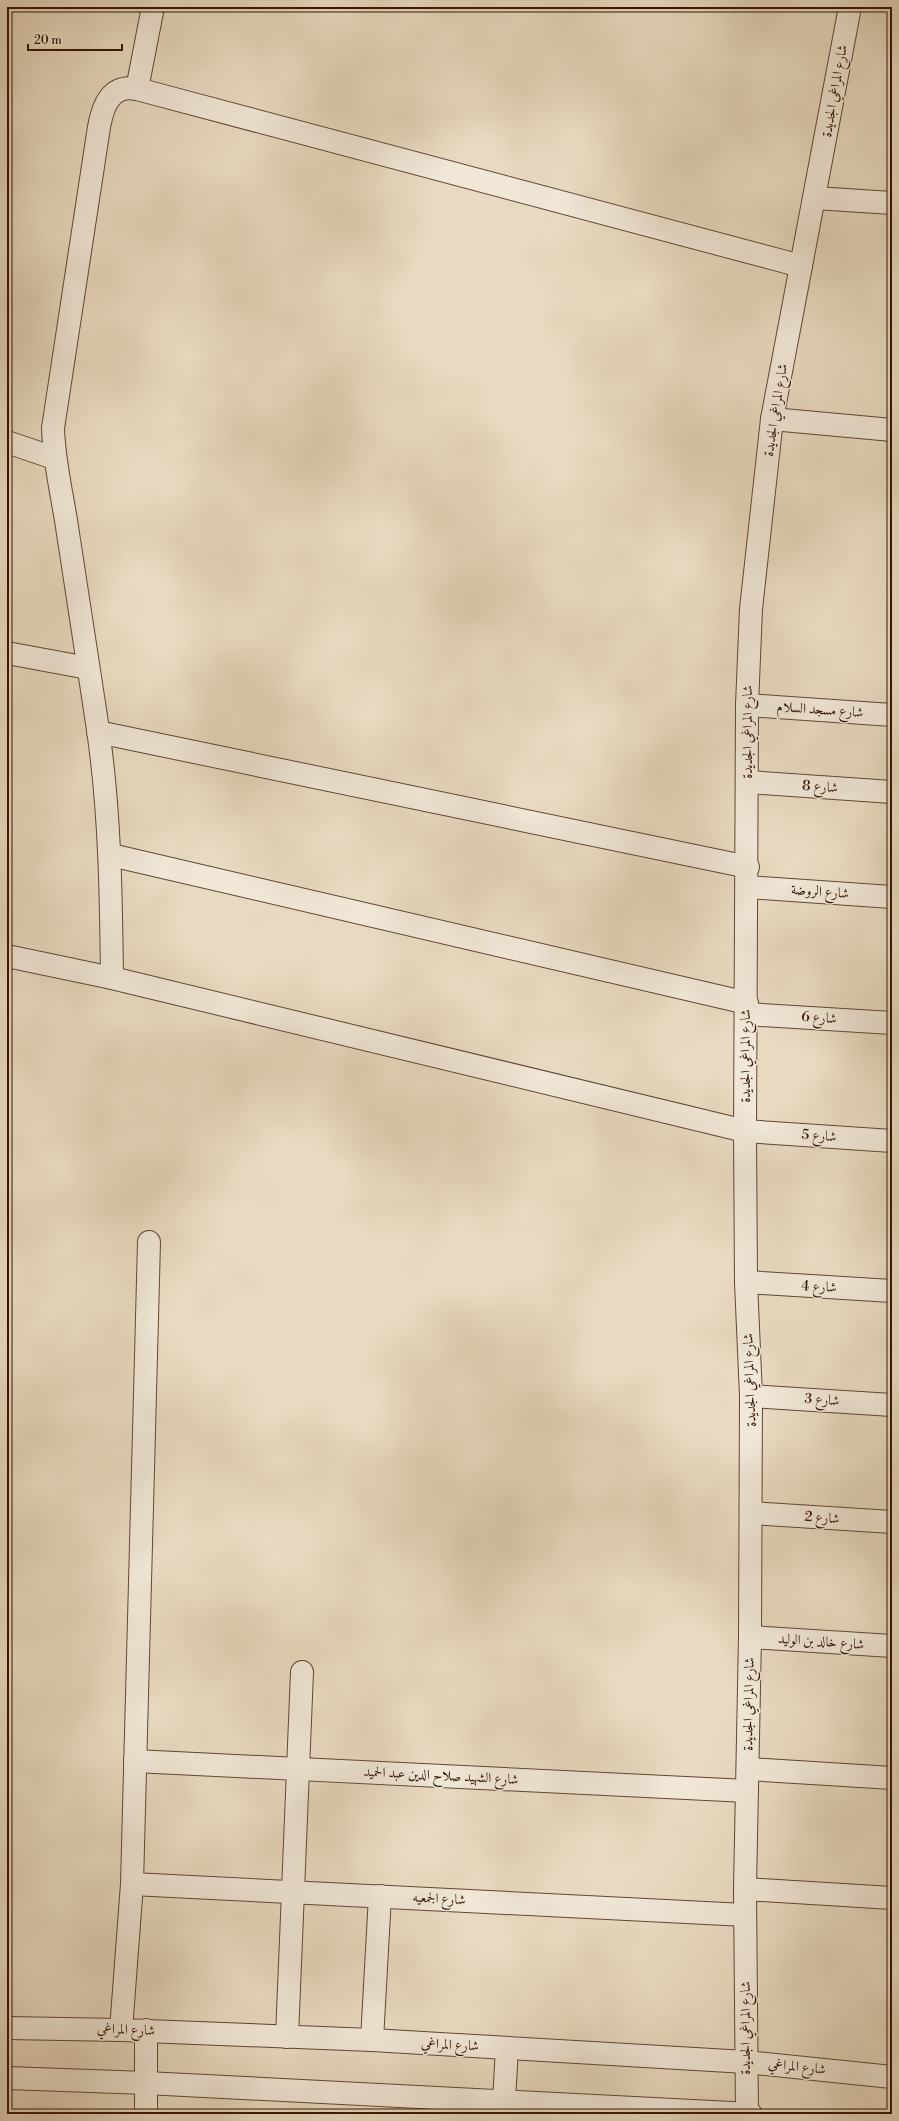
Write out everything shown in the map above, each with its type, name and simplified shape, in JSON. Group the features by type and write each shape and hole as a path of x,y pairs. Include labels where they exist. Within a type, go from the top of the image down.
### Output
{"street":[{"path":"137,89 153,7"},
{"name":"شارع المراغي الجديدة","path":"747,2114 745,1889 750,1637 752,1396 746,1282 746,1008 748,782 747,705 751,609 772,419 850,7"},
{"path":"112,978 110,855 98,732 63,499 54,458 54,420 102,111 107,101 117,91 127,87 137,89 801,266"},
{"path":"815,198 892,203"},
{"path":"772,419 892,430"},
{"path":"7,442 54,458"},
{"path":"7,654 88,668"},
{"name":"شارع مسجد السلام","path":"747,705 892,715"},
{"name":"شارع الروضة","path":"98,732 747,877 892,897"},
{"name":"شارع 8","path":"748,782 892,792"},
{"name":"شارع 6","path":"110,855 746,1008 892,1023"},
{"name":"شارع 5","path":"7,956 112,978 746,1131 892,1141"},
{"path":"121,2030 132,1884 149,1242"},
{"name":"شارع 4","path":"746,1282 892,1291"},
{"name":"شارع 3","path":"752,1396 892,1405"},
{"name":"شارع 2","path":"751,1513 892,1522"},
{"name":"شارع خالد بن الوليد","path":"750,1637 892,1646"},
{"path":"287,2037 302,1672"},
{"name":"شارع الشهيد صلاح الدين عبد الحميد","path":"135,1761 747,1791"},
{"path":"748,1770 892,1778"},
{"name":"شارع الجمعيه","path":"132,1884 745,1915"},
{"path":"745,1889 892,1898"},
{"path":"372,2040 380,1896"},
{"name":"شارع المراغي","path":"7,2028 146,2030 372,2040 746,2062 892,2077"},
{"path":"146,2030 146,2114"},
{"path":"504,2101 507,2048"},
{"path":"7,2078 146,2083 751,2114"}]}
